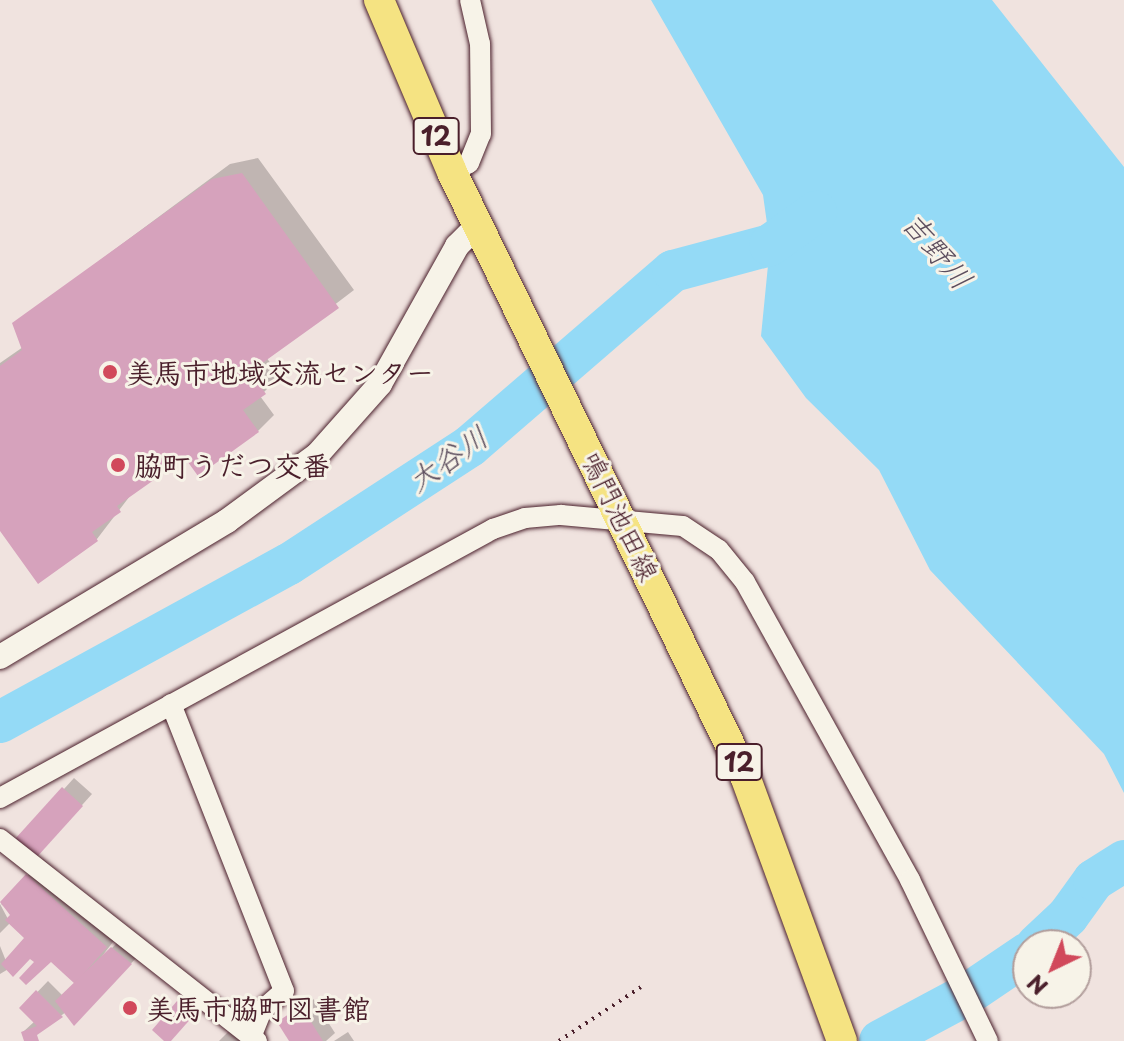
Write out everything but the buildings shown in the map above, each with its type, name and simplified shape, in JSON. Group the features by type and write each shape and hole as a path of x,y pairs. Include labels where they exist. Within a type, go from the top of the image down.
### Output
{"main road":[{"name":"鳴門池田線","path":"379,0 477,226 617,506 745,776 842,1041"}],"street":[{"path":"452,172 469,163 481,134 480,44 470,0"},
{"path":"0,657 227,521 317,455 380,384 457,246 477,226"},
{"path":"0,798 493,529 549,516 617,506 683,526 719,550 745,582 910,880 988,1041"},
{"path":"0,839 254,1039 262,1010 284,991 171,704"}],"path":[{"path":"559,1041 641,987"}],"water":[{"name":"吉野川","path":"651,0 992,0 1124,167 1124,793 1104,754 930,570 879,470 806,398 761,336 770,245 763,195"}],"waterway":[{"name":"大谷川","path":"0,722 289,564 470,446 673,271 770,245 816,212"},
{"path":"1054,929 1068,916 1094,880 1124,861"},
{"path":"880,1041 966,995 1012,964"}],"place":[{"name":"美馬市地域交流センター","path":"110,372"},
{"name":"脇町うだつ交番","path":"118,465"},
{"name":"美馬市脇町図書館","path":"130,1008"}]}
